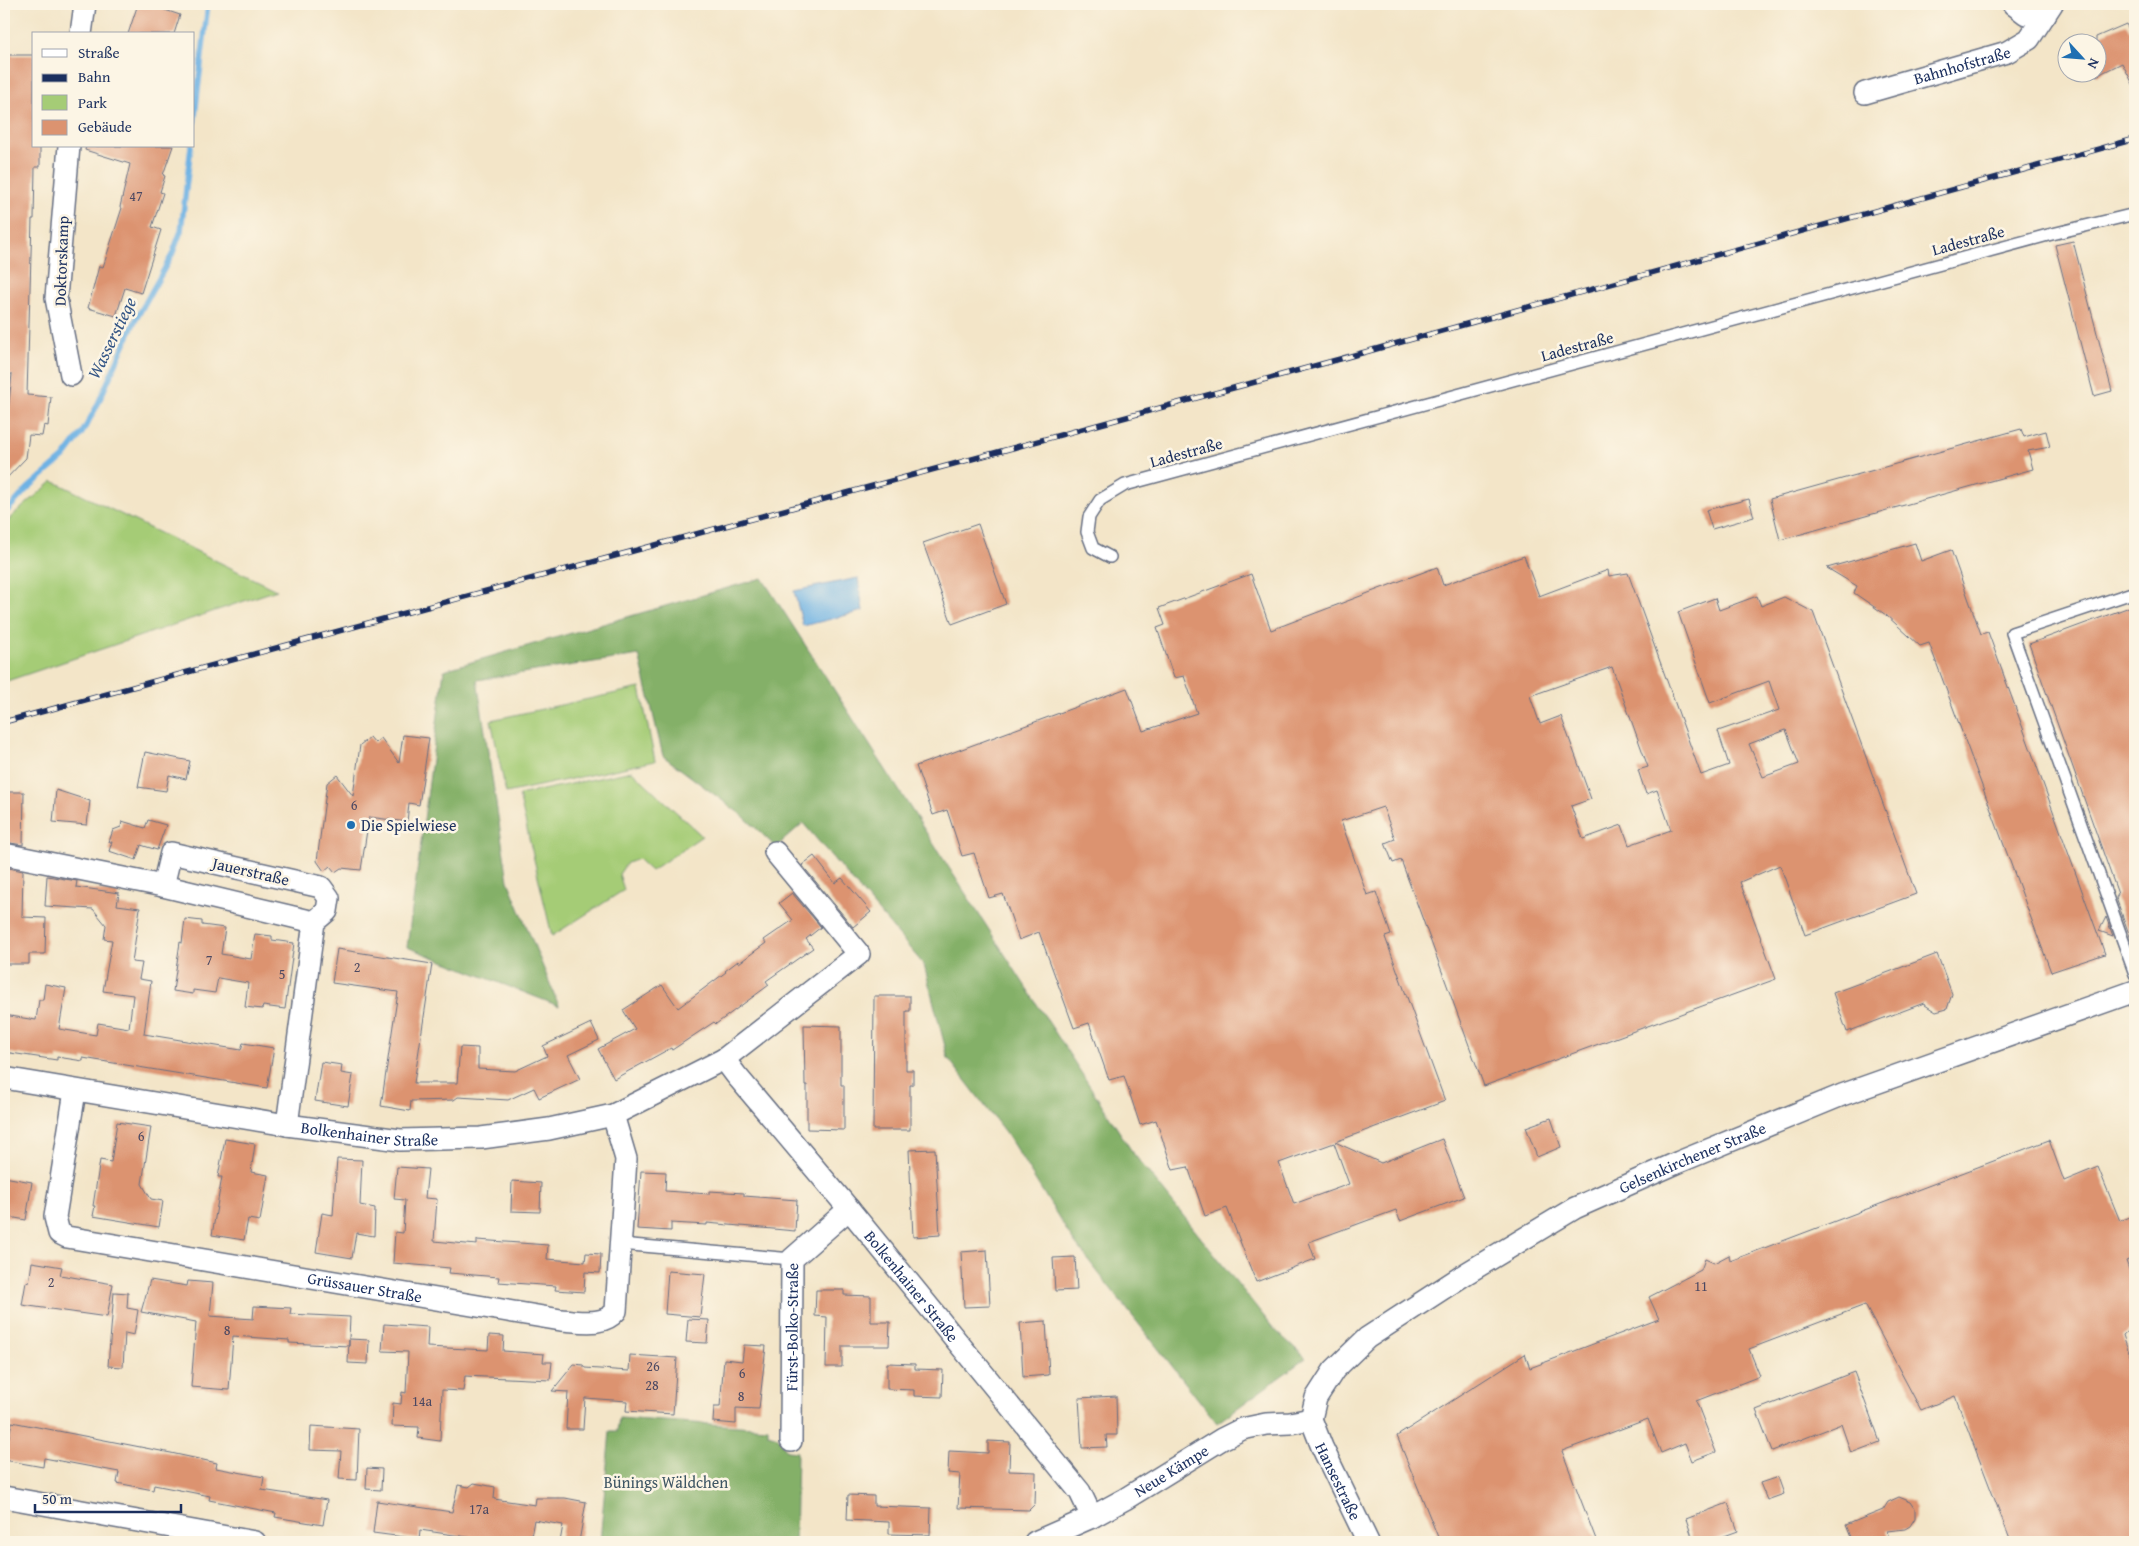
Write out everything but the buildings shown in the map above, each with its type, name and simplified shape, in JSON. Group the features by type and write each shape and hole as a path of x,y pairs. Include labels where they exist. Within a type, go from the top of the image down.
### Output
{"street":[{"path":"81,32 85,4"},
{"path":"2013,4 2026,14 2048,10"},
{"name":"Bahnhofstraße","path":"1865,93 2007,52 2029,39 2048,10"},
{"name":"Doktorskamp","path":"69,148 56,298 71,375"},
{"name":"Bolkenhainer Straße","path":"4,1078 287,1124 400,1140 480,1138 549,1129 612,1115 724,1059 859,954 775,852"},
{"name":"Jauerstraße","path":"163,886 171,853 321,887 329,898 327,911 314,922 287,1124"},
{"path":"4,854 163,886 314,922"},
{"name":"Gelsenkirchener Straße","path":"1311,1419 1316,1398 1334,1370 1367,1338 1467,1273 1575,1208 1679,1162 1842,1095 2135,991"},
{"name":"Bolkenhainer Straße","path":"724,1059 1080,1492 1092,1517"},
{"name":"Grüssauer Straße","path":"75,1090 54,1217 59,1233 67,1237 561,1320 598,1322 610,1318 616,1311 626,1159 612,1115"},
{"name":"Fürst-Bolko-Straße","path":"791,1441 792,1259 849,1209"},
{"name":"Neue Kämpe","path":"1035,1542 1092,1517 1242,1429 1266,1424 1290,1423 1311,1419"},
{"name":"Hansestraße","path":"1311,1419 1322,1447 1368,1542"},
{"path":"4,1497 255,1542"}],"lane":[{"name":"Ladestraße","path":"1110,557 1094,548 1087,532 1089,517 1100,500 1126,485 2026,241 2135,214"},
{"path":"2135,592 2012,633 2135,974"},
{"path":"620,1244 792,1259"}],"green space":[{"path":"53,481 277,590 4,682 4,528 11,517"},
{"path":"762,578 1133,1153 1274,1329 1306,1358 1217,1423 1074,1242 1008,1136 948,1058 924,965 803,823 776,847 743,816 663,756 639,655 477,680 508,881 559,1006 407,947 444,670"},
{"path":"640,688 655,761 506,793 491,720"},
{"path":"632,771 702,836 651,871 638,859 627,863 619,874 624,890 552,936 519,795"},
{"name":"Bünings Wäldchen","path":"619,1418 768,1428 768,1434 778,1437 787,1451 797,1452 795,1542 600,1542 610,1431 617,1431"}],"water":[{"path":"858,578 863,611 803,626 794,591"}],"waterway":[{"name":"Wasserstiege","path":"195,115 208,4"},
{"name":"Wasserstiege","path":"4,514 28,488 64,457 82,433 96,408 134,323 172,255 181,231 191,148"}],"railway":[{"path":"4,722 1340,359 2135,139"}],"place":[{"name":"Die Spielwiese","path":"351,825"}]}
